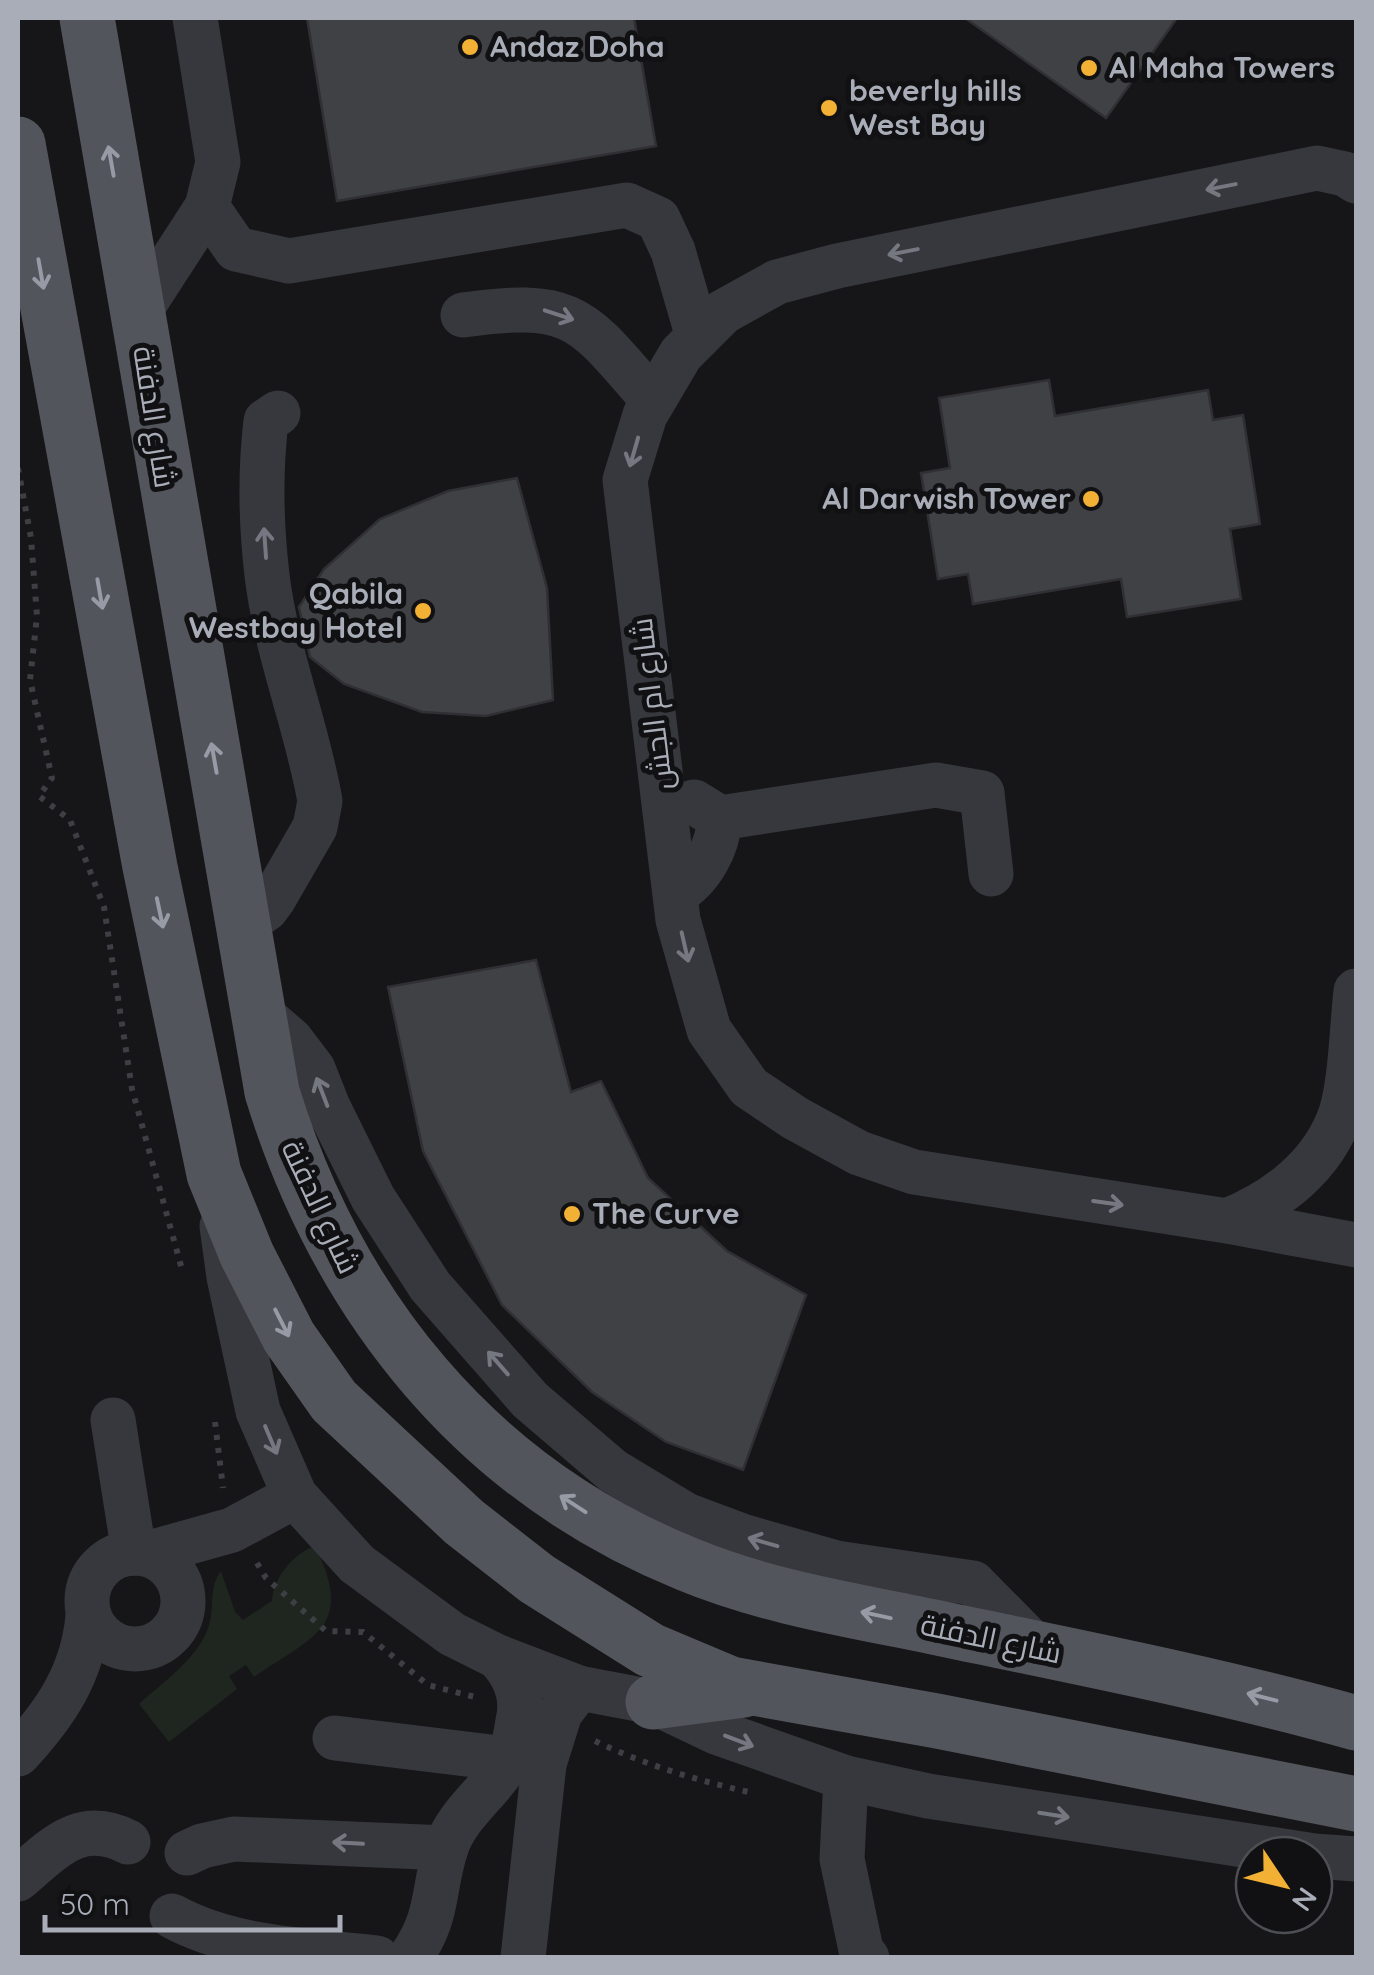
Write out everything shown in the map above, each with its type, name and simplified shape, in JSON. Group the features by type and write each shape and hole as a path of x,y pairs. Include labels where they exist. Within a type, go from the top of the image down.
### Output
{"main road":[{"name":"شارع الدفنة","path":"87,18 272,1092 288,1143 332,1243 390,1335 437,1390 502,1453 590,1516 687,1564 791,1598 1196,1680 1356,1723"},
{"path":"18,144 150,867 214,1174 247,1255 289,1337 334,1401 464,1522 537,1579 650,1650 731,1684 1356,1804"},
{"path":"652,1702 758,1689"}],"street":[{"path":"138,315 207,207 218,162 194,18"},
{"name":"شارع ام الجش","path":"1356,139 1337,174 837,266 777,282 724,312 680,354 652,399 626,480 676,893 692,977 709,1030 749,1087 794,1118 859,1154 914,1172 1356,1244"},
{"path":"207,207 236,248 288,262 626,206 658,219 673,251 698,337"},
{"path":"463,314 546,310 576,320 593,332 652,399"},
{"path":"244,924 266,909 309,838 320,802 268,578 262,482 264,438 266,420 278,413"},
{"path":"663,792 702,805 720,818 936,785 982,794 991,874"},
{"path":"676,893 692,883 706,862 720,818"},
{"path":"1227,1220 1264,1203 1297,1179 1330,1136 1349,1128 1356,990"},
{"path":"214,1174 229,1277 258,1411 295,1496 357,1564 452,1634 498,1658 579,1688 652,1702 716,1732 846,1778 928,1796 1234,1843"},
{"path":"102,1424 129,1556"},
{"path":"18,1754 68,1690 82,1654 91,1581 129,1556 232,1530 295,1496"},
{"path":"88,1616 107,1641 126,1649 139,1650 162,1641 178,1622 183,1596 200,1567 232,1530"},
{"path":"129,1556 171,1570 183,1596"},
{"path":"68,1690 126,1649"},
{"path":"498,1658 516,1682 520,1697 517,1766 523,1958"},
{"path":"410,1958 432,1915 446,1848 462,1820 517,1766 579,1688"},
{"path":"333,1746 517,1766"},
{"path":"846,1778 842,1860 861,1950 867,1958"},
{"path":"18,1878 64,1840 77,1835 104,1832 128,1842"},
{"path":"188,1853 218,1842 250,1838 446,1848"},
{"path":"172,1916 231,1940 377,1958"}],"path":[{"path":"18,468 31,538 37,616 30,680 52,778 39,796 70,820 104,907 132,1089 184,1274"}],"shaded area":[{"path":"315,1546 331,1595 322,1626 254,1677 246,1665 229,1676 237,1689 169,1742 139,1704 198,1648 209,1625 214,1584 221,1571 235,1612 243,1620 272,1601 286,1568 299,1554"}],"building":[{"path":"307,18 634,18 656,146 337,201"},
{"name":"Al Maha Towers","path":"965,18 1177,18 1106,118"},
{"name":"Al Darwish Tower","path":"1049,380 1055,416 1208,390 1213,420 1243,415 1260,524 1230,529 1241,599 1127,617 1121,579 973,604 968,574 938,579 921,473 950,468 939,398"},
{"name":"Qabila Westbay Hotel","path":"517,478 547,588 553,700 486,716 422,712 344,684 310,657 299,607 324,569 380,519 448,491"},
{"name":"The Curve","path":"536,960 571,1092 601,1081 648,1178 727,1251 806,1295 743,1470 666,1442 592,1392 502,1305 423,1151 388,987"}],"place":[{"name":"Andaz Doha","path":"470,47"},
{"name":"Al Maha Towers","path":"1089,68"},
{"name":"beverly hills West Bay","path":"829,108"},
{"name":"Al Darwish Tower","path":"1091,499"},
{"name":"Qabila Westbay Hotel","path":"423,611"},
{"name":"The Curve","path":"572,1214"}]}
